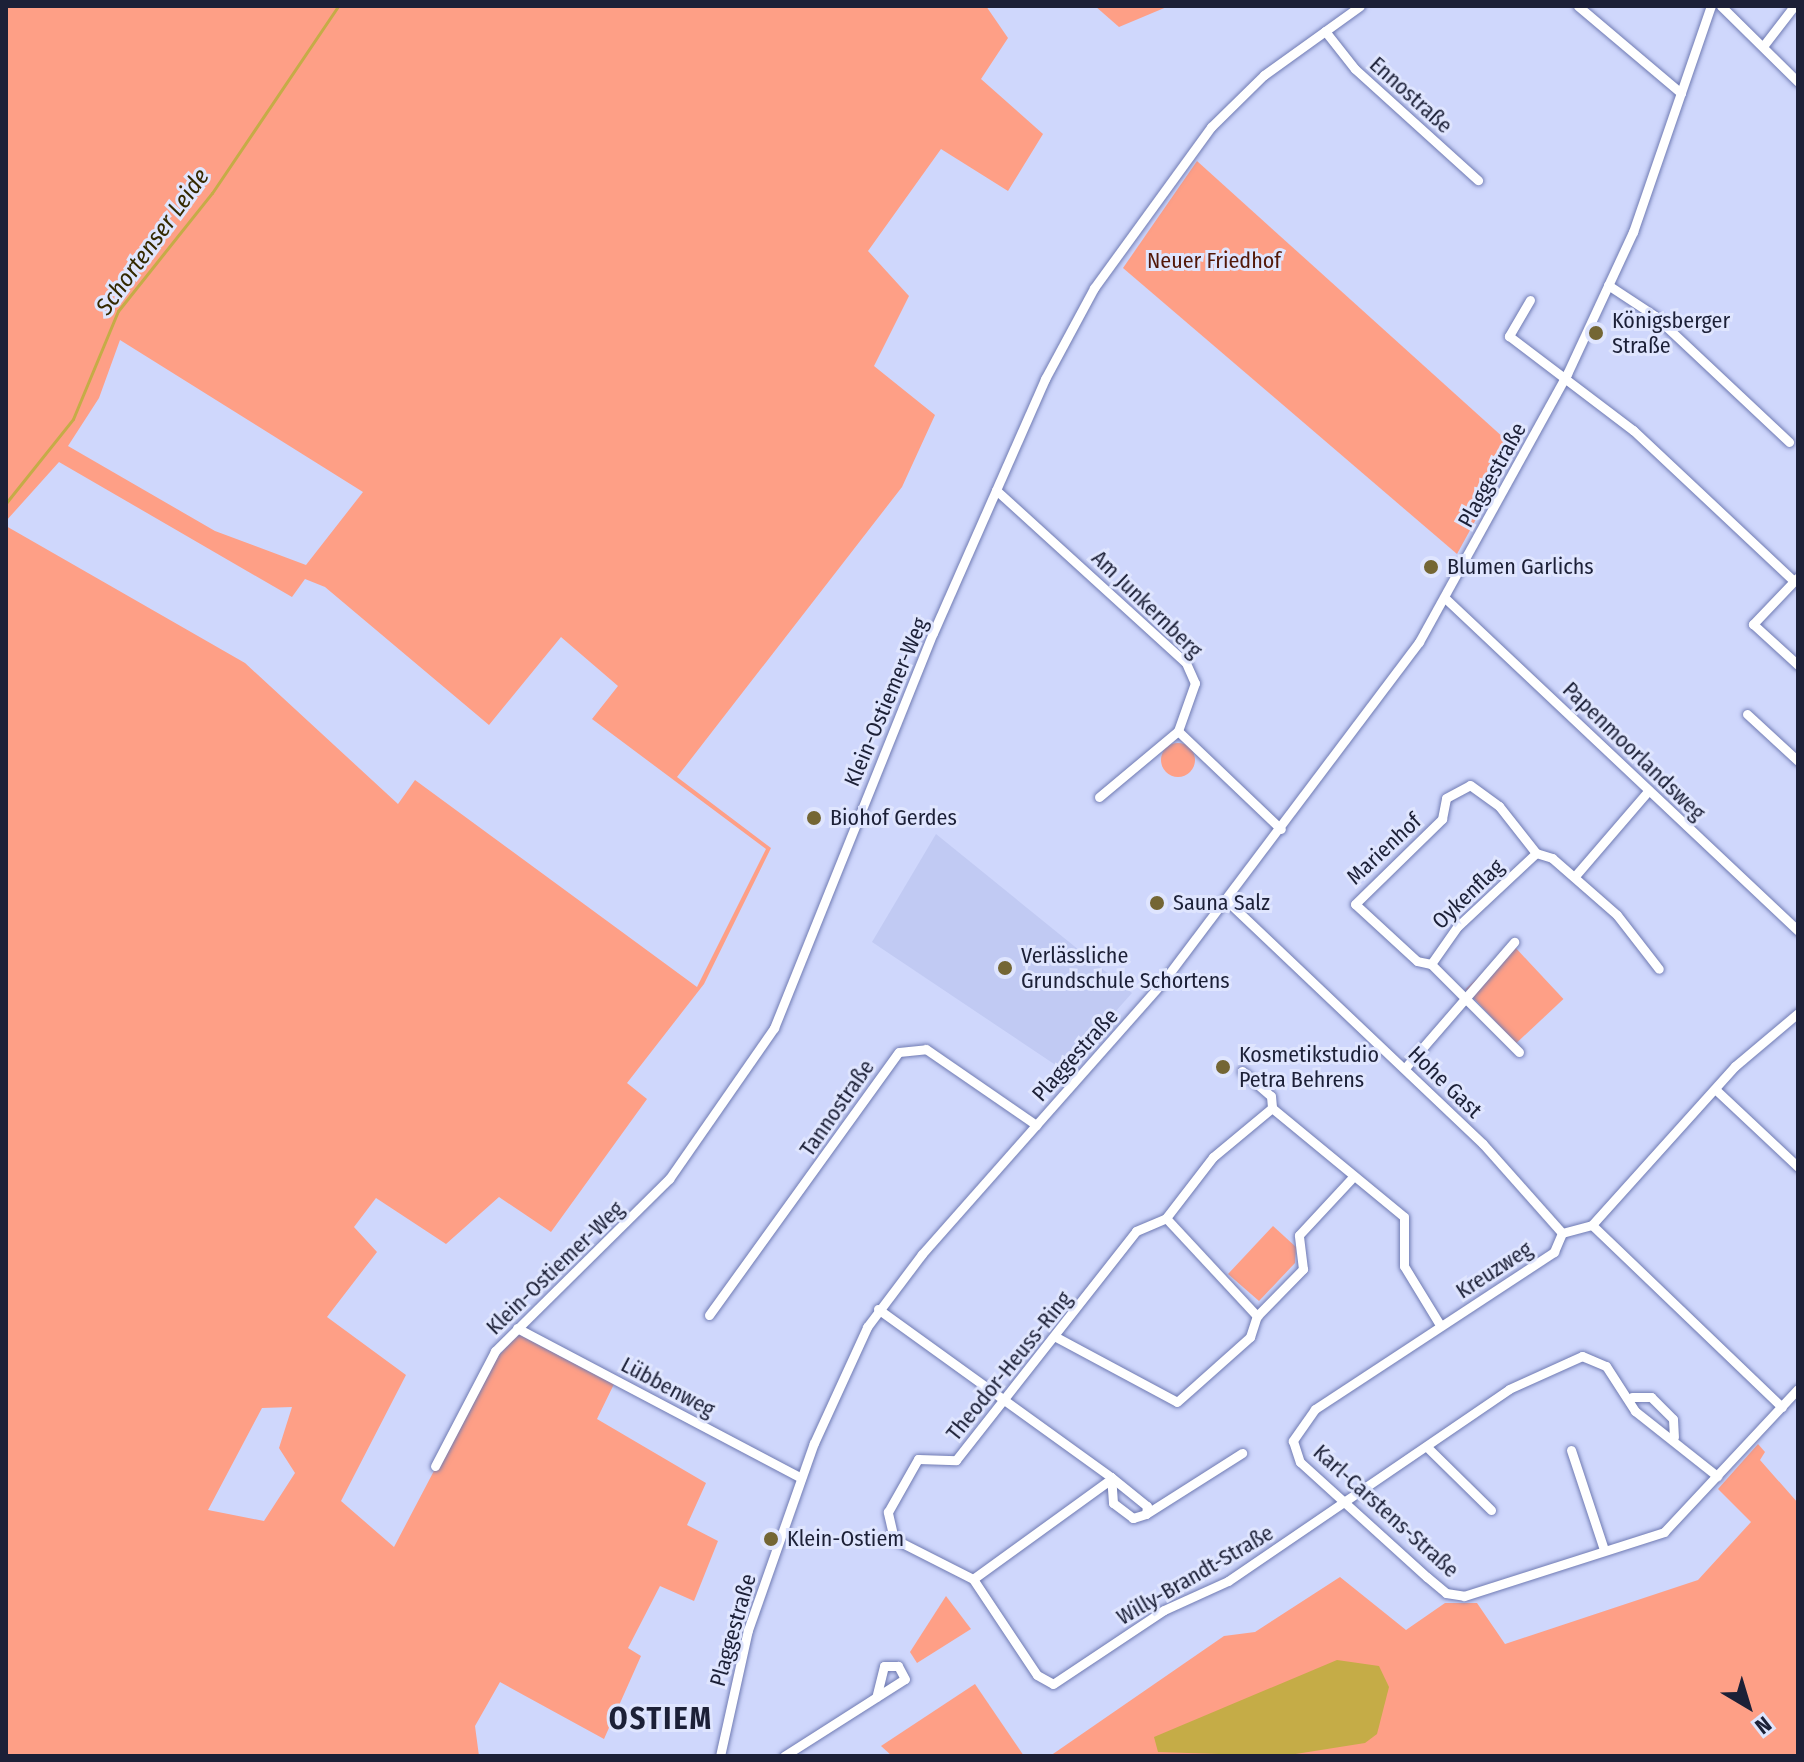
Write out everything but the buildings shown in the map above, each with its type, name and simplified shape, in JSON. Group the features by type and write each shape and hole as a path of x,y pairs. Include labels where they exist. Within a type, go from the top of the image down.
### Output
{"street":[{"name":"Klein-Ostiemer-Weg","path":"435,1466 495,1351 669,1179 774,1028 996,490 1094,288 1184,158 1264,75 1360,6"},
{"path":"1578,6 1681,93"},
{"name":"Plaggestraße","path":"720,1756 748,1630 801,1478 878,1309 1226,900 1281,829 1445,598 1567,374 1608,285 1660,168 1681,93 1711,6"},
{"path":"1721,6 1764,45 1798,82"},
{"path":"1764,45 1794,6"},
{"name":"Ennostraße","path":"1325,31 1355,69 1478,180"},
{"path":"1608,285 1655,316 1789,442"},
{"path":"1530,300 1506,331 1567,374 1796,579 1753,624 1798,665"},
{"name":"Am Junkernberg","path":"996,490 1193,672 1178,731"},
{"name":"Papenmoorlandsweg","path":"1445,598 1798,931"},
{"path":"1747,714 1798,761"},
{"path":"1099,797 1178,731 1281,829"},
{"name":"Marienhof","path":"1519,1052 1431,964 1417,961 1358,909 1355,898 1442,819 1446,798 1470,785 1499,806 1536,853 1575,876 1642,941 1659,969"},
{"path":"1575,876 1649,790"},
{"name":"Oykenflag","path":"1431,964 1457,927 1536,853"},
{"name":"Hohe Gast","path":"1226,900 1405,1068 1562,1233"},
{"path":"1405,1068 1514,942"},
{"path":"1562,1233 1592,1225 1715,1089 1798,1013"},
{"name":"Tannostraße","path":"709,1315 899,1052 926,1049 1036,1125"},
{"path":"1242,1071 1271,1096 1272,1108 1351,1179 1404,1217 1404,1266 1440,1325"},
{"path":"1715,1089 1798,1167"},
{"name":"Theodor-Heuss-Ring","path":"973,1579 899,1543 888,1512 922,1455 956,1460 1002,1399 1056,1337 1136,1231 1166,1218 1213,1157 1272,1108"},
{"path":"1056,1337 1177,1402 1229,1361 1257,1316 1303,1269 1299,1235 1351,1179"},
{"path":"1166,1218 1257,1316"},
{"path":"1592,1225 1782,1407"},
{"name":"Kreuzweg","path":"1293,1441 1315,1409 1554,1252 1562,1233"},
{"path":"878,1309 1147,1506 1146,1514"},
{"name":"Lübbenweg","path":"517,1328 801,1478"},
{"name":"Willy-Brandt-Straße","path":"973,1579 1037,1675 1059,1682 1429,1449 1509,1389 1582,1356 1606,1366 1632,1397 1635,1411 1656,1431 1674,1437"},
{"name":"Karl-Carstens-Straße","path":"1293,1441 1300,1462 1446,1593 1464,1596 1664,1532 1798,1389"},
{"path":"1632,1397 1651,1397 1673,1419 1674,1437 1717,1476"},
{"path":"1429,1449 1491,1510"},
{"path":"1571,1450 1604,1550"},
{"path":"1109,1479 1120,1510 1133,1518 1146,1514 1242,1453"},
{"path":"973,1579 1109,1479"},
{"path":"784,1756 876,1697"}],"shaded area":[{"name":"Verlässliche Grundschule Schortens","path":"936,834 1132,993 1063,1070 872,942"},
{"path":"1337,1660 1379,1666 1389,1687 1377,1734 1365,1743 1283,1756 1158,1752 1154,1737"}],"green space":[{"path":"6,6 986,6 1008,38 981,79 1043,134 1008,191 941,149 868,251 909,296 874,366 935,415 902,487 677,777 771,848 704,984 627,1083 647,1099 551,1232 499,1197 446,1244 376,1198 354,1227 377,1252 327,1317 406,1375 341,1501 394,1547 488,1368 518,1334 614,1384 597,1419 706,1483 687,1525 718,1541 694,1601 660,1586 628,1648 641,1656 604,1739 500,1682 475,1726 479,1756 6,1756 6,526 245,663 398,804 415,780 697,987 766,849 592,719 618,686 561,637 489,725 325,587 305,579 292,597 59,462 6,521","holes":["120,340 363,492 306,565 215,531 68,446 99,398","292,1407 279,1448 295,1473 264,1521 208,1510 262,1408"]},
{"path":"1095,6 1169,6 1119,27"},
{"name":"Neuer Friedhof","path":"1197,161 1515,448 1457,554 1123,268"},
{"path":"1178,743 1190,748 1195,760 1190,772 1178,777 1166,772 1161,760 1166,748"},
{"path":"1513,945 1563,999 1516,1043 1465,989"},
{"path":"1273,1226 1296,1247 1295,1263 1259,1301 1228,1274"},
{"path":"1758,1444 1765,1452 1760,1460 1798,1503 1798,1754 1050,1756 1224,1636 1255,1632 1340,1577 1406,1630 1445,1603 1477,1603 1505,1644 1698,1580 1751,1522 1718,1489"},
{"path":"946,1596 971,1629 917,1663 910,1652"},
{"path":"975,1684 1024,1756 892,1756 881,1746"}],"waterway":[{"name":"Schortenser Leide","path":"6,503 73,419 118,311 212,193 338,6"}],"place":[{"name":"Königsberger Straße","path":"1596,333"},
{"name":"Blumen Garlichs","path":"1431,567"},
{"name":"Biohof Gerdes","path":"814,818"},
{"name":"Sauna Salz","path":"1157,903"},
{"name":"Verlässliche Grundschule Schortens","path":"1005,968"},
{"name":"Kosmetikstudio Petra Behrens","path":"1223,1067"},
{"name":"Klein-Ostiem","path":"771,1539"}],"district":[{"name":"OSTIEM","path":"661,1719"}]}
